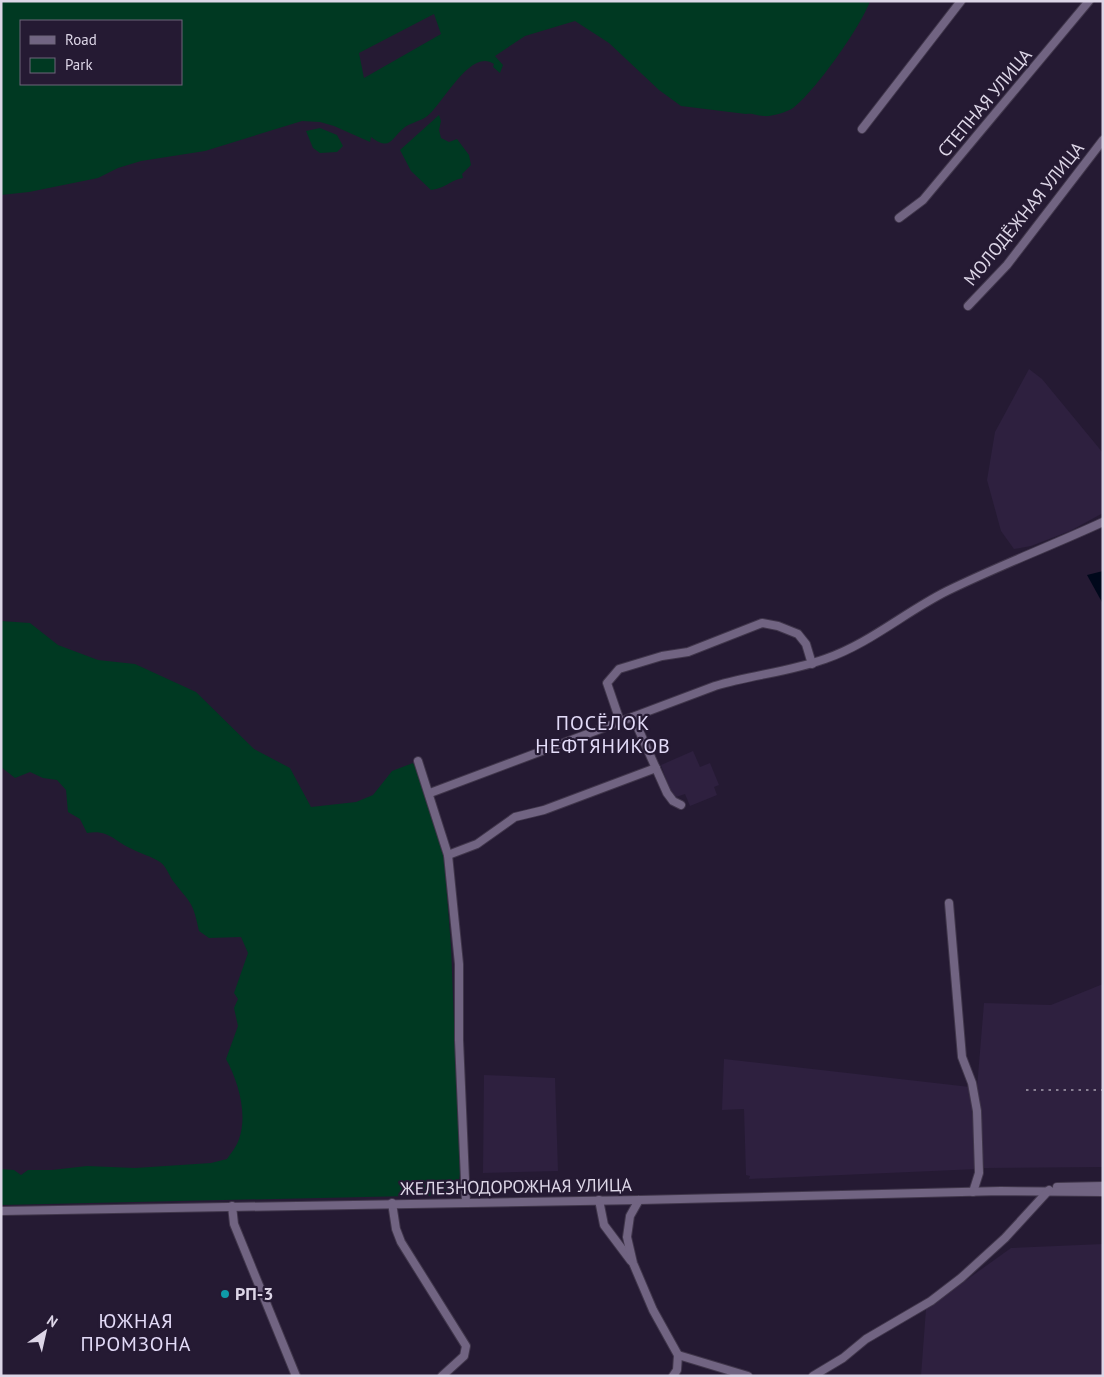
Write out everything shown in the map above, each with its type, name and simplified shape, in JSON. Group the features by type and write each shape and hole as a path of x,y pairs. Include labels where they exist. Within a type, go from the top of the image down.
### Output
{"street":[{"path":"862,129 961,1"},
{"name":"СТЕПНАЯ УЛИЦА","path":"899,218 923,200 1089,1"},
{"name":"МОЛОДЁЖНАЯ УЛИЦА","path":"968,306 1007,265 1065,186 1103,140"},
{"path":"430,792 715,686 744,677 766,675 812,664 853,648 946,591 1103,522"},
{"path":"620,720 607,683 619,669 662,656 688,652 762,623 798,634 806,644 812,664"},
{"path":"633,717 667,793 673,801 681,805"},
{"path":"418,761 430,792 448,855 459,964 458,1040 466,1203"},
{"path":"448,855 477,844 516,817 544,810 656,768"},
{"path":"950,903 955,989 962,1057 972,1083 977,1111 979,1173 973,1192"},
{"name":"ЖЕЛЕЗНОДОРОЖНАЯ УЛИЦА","path":"1050,1190 1075,1185 1103,1186"},
{"path":"813,1376 843,1358 866,1339 931,1301 961,1278 1005,1238 1050,1190"},
{"name":"ЖЕЛЕЗНОДОРОЖНАЯ УЛИЦА","path":"1,1211 639,1200 1050,1190 1103,1192"},
{"path":"599,1200 604,1225 633,1263"},
{"path":"639,1200 630,1216 627,1237 633,1263 653,1310 678,1355 677,1370 673,1376"},
{"path":"392,1203 396,1229 401,1242 466,1346 464,1356 442,1376"},
{"path":"232,1206 234,1224 296,1376"},
{"path":"617,1243 627,1237"},
{"path":"678,1355 748,1376"}],"shaded area":[{"path":"1029,369 1042,379 1103,453 1103,513 1070,531 1031,546 1014,549 1001,531 987,480 995,432"},
{"path":"693,751 700,767 710,763 719,785 714,787 717,795 690,806 685,794 673,798 661,765"},
{"path":"1103,984 1103,1167 984,1168 977,1088 984,1003 1051,1005"},
{"path":"724,1059 970,1087 978,1169 749,1179 750,1176 746,1175 744,1109 722,1110"},
{"path":"484,1075 555,1078 558,1171 483,1173"},
{"path":"1103,1244 1103,1376 921,1376 926,1309 1011,1248"}],"green space":[{"path":"1,1 870,1 858,26 813,88 793,108 775,115 761,116 681,106 659,90 609,43 575,21 525,36 495,56 503,65 500,73 493,67 494,64 485,61 466,70 433,111 426,117 405,127 387,143 371,137 370,142 320,122 302,121 205,151 141,161 118,168 98,178 29,192 1,195","holes":["434,14 441,34 364,78 359,53"]},
{"path":"439,115 441,138 449,142 457,139 469,155 471,165 462,174 463,178 441,188 431,190 411,171 400,150"},
{"path":"320,128 337,135 343,146 337,152 320,153 313,148 306,131"},
{"path":"1,621 30,623 58,645 98,660 135,664 196,692 254,749 290,768 311,807 356,802 373,795 392,771 413,763 419,774 444,857 451,947 460,1173 458,1188 454,1195 1,1205 1,1169 14,1170 21,1175 28,1170 52,1170 87,1166 135,1168 211,1163 227,1159 237,1144 242,1129 242,1109 238,1087 226,1059 238,1026 234,1008 238,999 234,993 248,953 241,937 209,938 199,931 190,903 160,862 135,851 106,834 87,833 80,819 68,812 66,790 57,780 43,778 30,772 15,778 1,767"}],"water":[{"path":"1103,571 1103,604 1087,575"}],"railway":[{"path":"1026,1090 1103,1090"}],"place":[{"name":"РП-3","path":"225,1294"}],"district":[{"name":"ПОСЁЛОК НЕФТЯНИКОВ","path":"603,734"},
{"name":"ЮЖНАЯ ПРОМЗОНА","path":"136,1332"}]}
